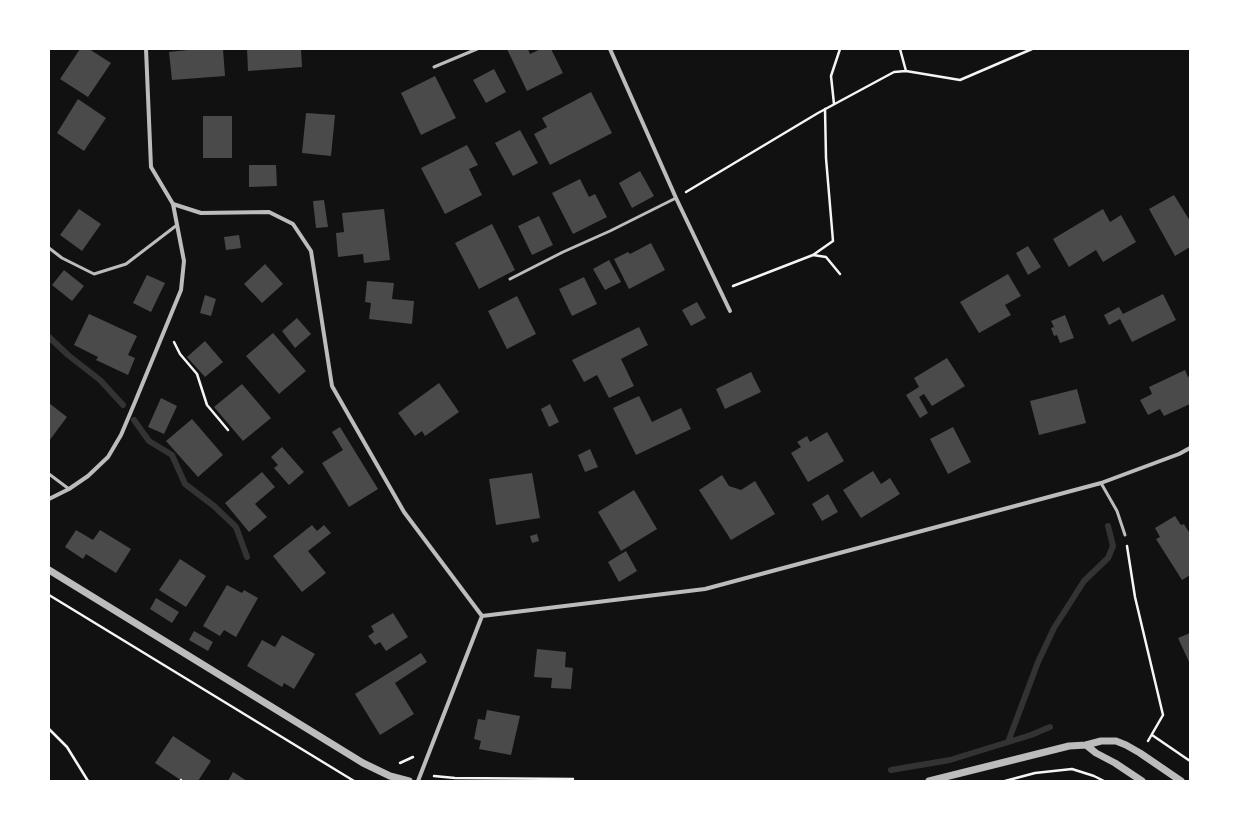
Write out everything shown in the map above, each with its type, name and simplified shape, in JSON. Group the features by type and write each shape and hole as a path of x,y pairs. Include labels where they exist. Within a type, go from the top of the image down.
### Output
{"street":[{"path":"49,499 69,489 88,476 108,456 121,435 181,290 184,261 173,204 151,167 146,49"},
{"path":"610,49 676,198 730,311"},
{"path":"173,204 201,213 269,212 293,224 311,251 332,386 404,512 482,616"},
{"path":"482,616 705,589 1101,483 1179,454 1190,448"},
{"path":"49,570 362,764 390,776 409,781"},
{"path":"418,781 482,616"},
{"path":"929,781 1069,746 1086,745 1101,741 1116,741 1140,753 1181,781"},
{"path":"1086,745 1096,753 1115,763 1142,781"}],"lane":[{"path":"434,67 477,49"},
{"path":"510,279 676,198"},
{"path":"49,248 62,258 94,274 126,264 177,225"},
{"path":"49,474 69,489"},
{"path":"1101,483 1116,511 1125,535"}],"path":[{"path":"834,104 831,76 840,49"},
{"path":"900,49 906,71"},
{"path":"676,198 825,109 894,72 906,71 960,80 1032,49"},
{"path":"721,291 813,255 833,241 826,158 825,109"},
{"path":"813,255 826,257 840,274"},
{"path":"173,340 180,354 197,374 207,405 228,430"},
{"path":"1125,535 1136,597 1164,715 1144,747"},
{"path":"49,595 354,781"},
{"path":"49,729 67,747 88,781"},
{"path":"1152,735 1190,761"},
{"path":"1005,781 1036,773 1072,769 1104,781"},
{"path":"421,774 455,778 573,779"}],"building":[{"path":"80,49 89,49 111,63 88,97 60,79"},
{"path":"198,49 223,49 225,76 172,80 169,52"},
{"path":"247,49 301,49 302,67 248,71"},
{"path":"507,49 528,49 530,54 541,49 551,49 563,73 527,91"},
{"path":"494,69 506,92 486,103 473,80"},
{"path":"435,76 456,118 421,135 401,93"},
{"path":"591,92 612,133 550,165 534,134 547,127 542,118"},
{"path":"78,99 106,118 84,151 57,133"},
{"path":"306,113 335,115 331,156 302,153"},
{"path":"203,116 232,116 232,158 203,158"},
{"path":"520,130 538,163 513,176 495,143"},
{"path":"467,145 478,165 469,169 482,195 445,214 421,168"},
{"path":"249,165 276,165 277,186 249,187"},
{"path":"640,171 654,196 632,208 619,183"},
{"path":"580,179 589,197 595,194 607,217 573,234 552,193"},
{"path":"1174,195 1190,221 1190,247 1175,256 1149,209"},
{"path":"324,200 328,227 316,228 313,201"},
{"path":"79,209 101,224 82,251 60,235"},
{"path":"384,209 390,260 364,263 363,254 338,257 336,233 344,232 342,213"},
{"path":"1103,209 1110,222 1121,215 1136,242 1103,262 1096,250 1069,267 1053,239"},
{"path":"539,216 553,245 532,255 518,226"},
{"path":"492,224 515,270 479,289 455,243"},
{"path":"239,235 241,248 226,250 224,237"},
{"path":"651,243 665,270 629,289 614,259 628,252 630,254"},
{"path":"1028,246 1041,267 1028,275 1016,253"},
{"path":"609,260 621,282 605,290 593,269"},
{"path":"265,264 283,284 262,303 244,284"},
{"path":"64,270 84,286 72,301 52,285"},
{"path":"1008,274 1021,296 1005,305 1011,315 979,333 960,302"},
{"path":"147,275 165,283 151,312 133,303"},
{"path":"584,277 597,304 572,316 559,289"},
{"path":"367,281 394,283 392,299 414,301 412,324 369,319 371,303 365,302"},
{"path":"1163,294 1176,320 1132,342 1120,319 1109,325 1104,315 1119,307 1123,314"},
{"path":"205,295 216,299 211,316 200,313"},
{"path":"517,296 536,334 507,349 488,311"},
{"path":"697,302 706,318 691,326 682,310"},
{"path":"89,314 137,336 128,355 135,358 128,375 96,360 98,357 74,345"},
{"path":"1065,315 1074,338 1060,343 1057,335 1054,336 1051,328 1054,327 1051,321"},
{"path":"297,318 311,334 295,348 282,331"},
{"path":"639,327 648,345 621,359 634,386 609,398 597,375 584,382 572,360"},
{"path":"273,333 306,371 279,394 246,356"},
{"path":"205,341 223,362 205,377 187,357"},
{"path":"947,358 965,386 932,406 924,394 919,397 928,413 920,418 906,395 919,387 914,378"},
{"path":"1185,370 1188,377 1190,376 1190,404 1164,416 1160,409 1148,415 1140,400 1152,394 1149,387"},
{"path":"751,372 761,392 725,409 716,389"},
{"path":"439,383 459,412 425,436 422,431 415,436 398,413"},
{"path":"242,384 271,418 243,441 214,407"},
{"path":"1077,389 1086,423 1039,435 1030,401"},
{"path":"639,396 652,422 681,408 691,429 636,455 613,408"},
{"path":"161,398 177,406 164,434 148,427"},
{"path":"49,403 67,417 49,441"},
{"path":"550,404 559,422 549,427 541,409"},
{"path":"192,419 223,455 198,477 166,441"},
{"path":"340,427 378,489 349,507 322,463 343,450 332,432"},
{"path":"953,427 971,462 948,474 930,439"},
{"path":"827,432 844,461 808,482 791,453 801,447 797,442 807,436 810,442"},
{"path":"282,447 304,472 289,485 274,468 278,465 271,457"},
{"path":"590,449 598,467 585,472 578,455"},
{"path":"873,471 881,484 890,478 900,494 861,518 843,490"},
{"path":"262,472 275,487 255,504 267,517 249,532 225,503"},
{"path":"532,473 540,518 496,525 489,479"},
{"path":"722,475 729,486 741,490 755,481 775,514 731,540 699,490"},
{"path":"634,490 657,529 621,551 598,512"},
{"path":"828,494 838,512 822,521 812,504"},
{"path":"1175,516 1181,525 1184,524 1190,534 1190,575 1182,580 1156,539 1160,537 1155,528"},
{"path":"312,525 317,531 324,525 331,533 308,551 326,573 302,592 273,556"},
{"path":"76,530 93,540 100,530 131,549 116,573 86,554 83,559 65,547"},
{"path":"537,534 539,541 532,543 530,536"},
{"path":"626,551 637,571 619,582 608,562"},
{"path":"180,559 206,576 186,607 159,590"},
{"path":"227,585 242,593 244,590 258,598 236,637 224,630 220,636 203,626"},
{"path":"156,598 179,612 172,623 150,609"},
{"path":"393,613 408,637 386,651 380,642 375,645 368,636 374,632 371,626"},
{"path":"194,631 213,642 208,651 189,640"},
{"path":"1190,633 1190,664 1178,638"},
{"path":"282,635 315,654 294,689 284,683 282,687 247,666 262,640 275,647"},
{"path":"537,649 566,652 565,667 573,668 571,689 551,688 552,678 534,677"},
{"path":"421,653 427,662 395,683 414,714 380,735 355,694"},
{"path":"487,710 520,716 511,755 479,749 481,741 474,739 478,719 485,720"},
{"path":"173,736 211,761 198,781 182,781 155,763"},
{"path":"233,772 247,781 228,781"}],"waterway":[{"path":"49,337 68,355 100,380 123,405"},
{"path":"134,420 149,441 172,455 185,484 214,506 236,527 247,557"},
{"path":"1008,742 1038,662 1054,628 1084,581 1108,558 1113,546 1108,526"},
{"path":"891,770 950,760 1031,735 1050,727"}]}
